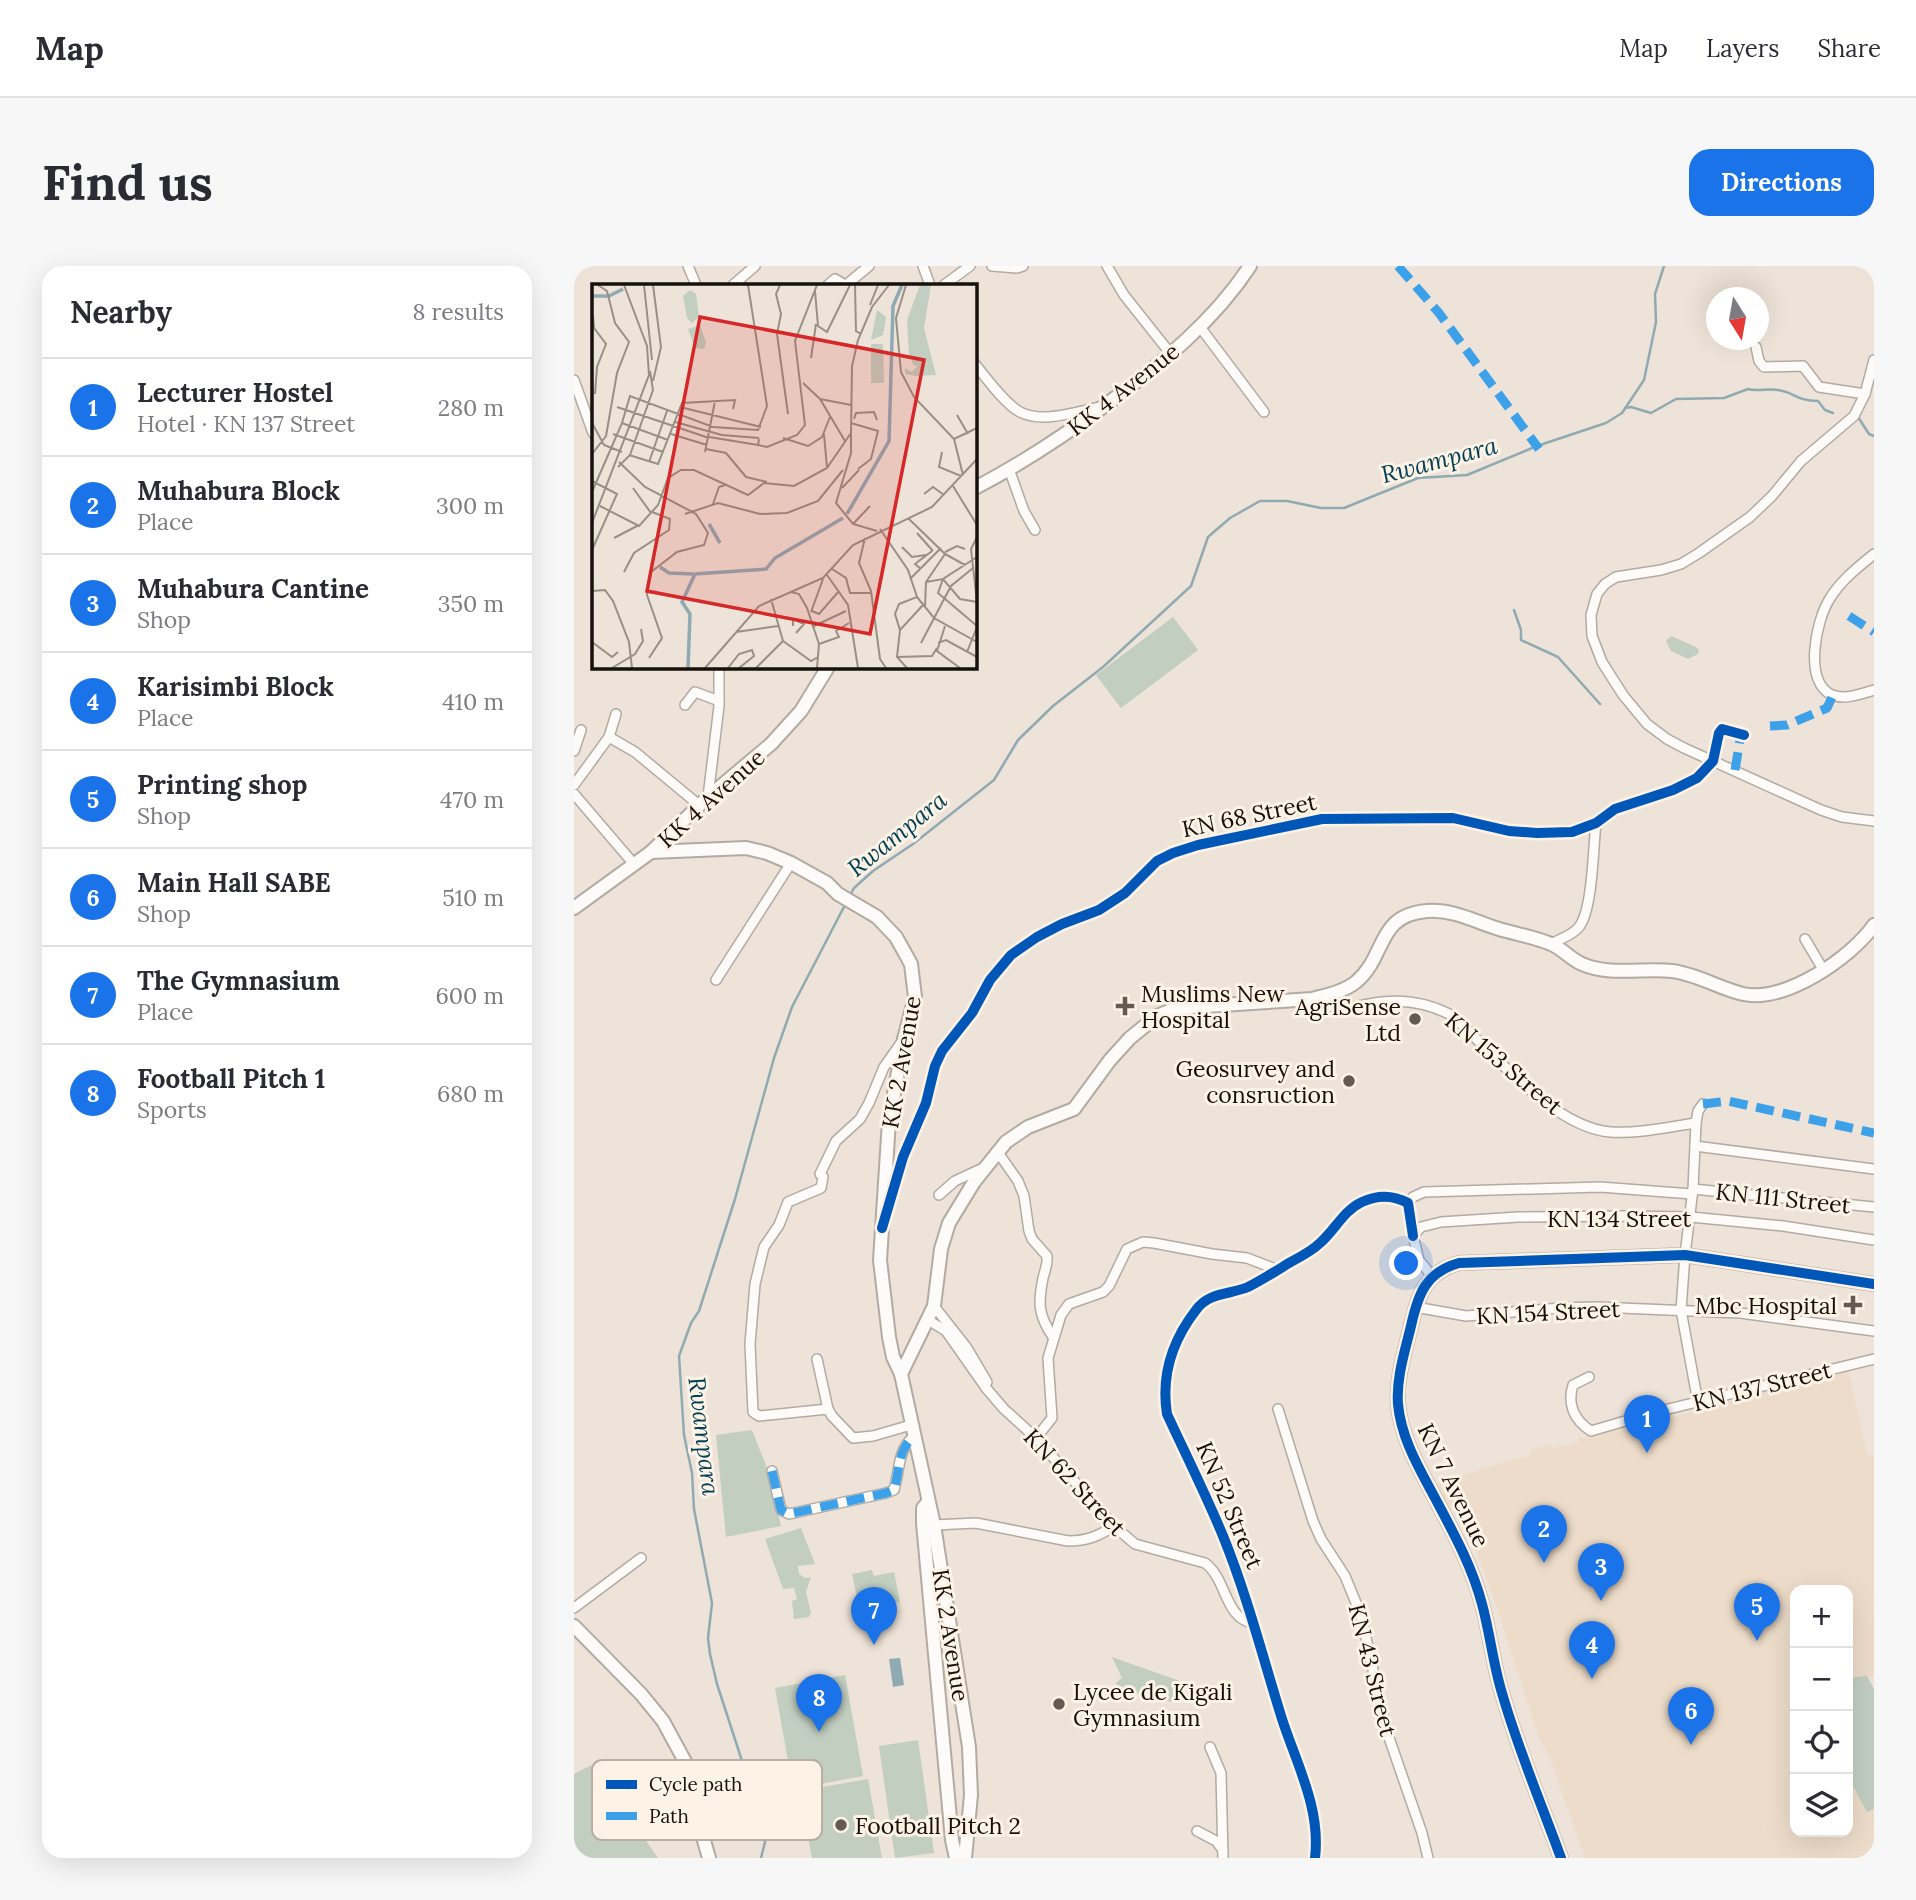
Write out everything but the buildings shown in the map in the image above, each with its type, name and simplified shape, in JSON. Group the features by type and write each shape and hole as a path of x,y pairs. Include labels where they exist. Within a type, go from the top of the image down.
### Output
{"main road":[{"name":"KK 4 Avenue","path":"976,487 1041,450 1103,407 1170,354 1226,300 1250,266"},
{"name":"KK 4 Avenue","path":"574,908 651,852 704,801 771,744 801,711 827,668"},
{"name":"KK 2 Avenue","path":"651,852 746,848 792,863 871,913 896,937 911,964 915,997 904,1039 889,1121 882,1228 882,1286 893,1357 901,1374 934,1525 969,1747 971,1795 965,1858"},
{"path":"901,1374 934,1306 941,1249 949,1223 985,1167 1012,1137 1028,1127 1074,1109 1096,1077 1124,1045 1166,1011 1312,999 1335,993 1356,982 1363,975 1394,922 1413,913 1454,913 1551,944 1574,960 1597,968 1687,974 1745,994 1771,993 1824,971 1855,948 1874,925"},
{"path":"1432,1276 1459,1263 1685,1255 1874,1284"},
{"name":"KN 7 Avenue","path":"1432,1276 1415,1307 1399,1379 1400,1420 1411,1451 1467,1560 1482,1604 1509,1716 1561,1858"},
{"path":"889,1337 909,1356"},
{"path":"928,1502 923,1508 923,1523 952,1840 957,1858"},
{"path":"574,1626 641,1694 663,1721 684,1760"},
{"path":"704,1840 709,1858"}],"street":[{"path":"688,266 696,284"},
{"path":"734,284 755,266"},
{"path":"846,284 869,266"},
{"path":"923,266 930,284"},
{"path":"945,284 970,266"},
{"path":"992,266 1023,266"},
{"path":"1107,266 1124,295 1170,354"},
{"path":"1200,327 1264,412"},
{"path":"1757,350 1759,362 1764,367 1803,366 1819,387 1866,394"},
{"path":"1874,360 1866,394 1854,416 1801,461 1772,496 1750,517 1681,564 1616,577 1605,584 1597,594 1591,615 1592,636 1597,653 1612,678 1647,724 1667,739 1821,810 1842,817 1874,821"},
{"path":"976,366 1020,412 1037,417 1103,407"},
{"path":"574,380 592,430"},
{"path":"1009,469 1024,511 1035,530"},
{"path":"1874,554 1850,573 1828,601 1817,631 1815,657 1818,681 1833,695 1851,697 1874,690"},
{"path":"609,737 704,801 719,701 719,668"},
{"path":"685,705 695,691 719,701"},
{"path":"574,785 609,737 616,714"},
{"path":"1713,761 1719,731 1724,729 1744,735"},
{"path":"574,749 581,730"},
{"name":"KN 68 Street","path":"882,1228 903,1157 926,1103 935,1066 942,1051 972,1013 990,980 1011,955 1037,937 1098,910 1125,893 1157,861 1173,852 1322,819 1452,818 1509,831 1537,834 1572,832 1595,823 1615,809 1685,785 1697,778 1713,761"},
{"path":"574,794 633,863"},
{"path":"1551,944 1574,932 1586,910 1595,823"},
{"path":"716,980 792,863"},
{"path":"1805,939 1824,971"},
{"name":"KN 153 Street","path":"1312,999 1322,1005 1343,1009 1403,1001 1425,1004 1453,1016 1536,1095 1582,1125 1609,1132 1626,1132 1696,1123"},
{"path":"828,1409 759,1416 753,1412 750,1345 755,1284 764,1247 779,1225 788,1202 821,1188 821,1175 836,1140 860,1119 884,1067 904,1039"},
{"path":"1699,1403 1682,1310 1696,1123 1698,1111 1703,1104"},
{"path":"1695,1146 1874,1169"},
{"path":"997,1151 1018,1181 1024,1196 1032,1239 1047,1256 1040,1315 1053,1337"},
{"path":"939,1195 955,1181 985,1167"},
{"name":"KN 111 Street","path":"1408,1203 1413,1197 1424,1192 1516,1191 1569,1186 1693,1191 1874,1207"},
{"name":"KN 52 Street","path":"1315,1858 1316,1824 1313,1808 1223,1536 1167,1414 1165,1382 1176,1341 1205,1300 1217,1294 1237,1292 1278,1270 1319,1244 1350,1209 1360,1202 1380,1196 1401,1199 1408,1203"},
{"path":"1408,1203 1419,1260 1432,1276"},
{"name":"KN 134 Street","path":"1413,1236 1429,1223 1459,1220 1518,1217 1690,1217 1783,1226 1874,1240"},
{"path":"1036,1438 1052,1418 1048,1358 1060,1315 1069,1304 1103,1292 1110,1286 1127,1249 1134,1245 1154,1243 1247,1258 1278,1270"},
{"name":"KN 62 Street","path":"934,1306 967,1348 996,1399"},
{"name":"KN 154 Street","path":"1415,1307 1452,1315 1474,1316 1560,1308 1633,1307 1740,1312 1874,1331"},
{"name":"KN 62 Street","path":"928,1320 946,1331 996,1399 1036,1438 1114,1526 1135,1544 1205,1563 1214,1569 1235,1615 1242,1621 1252,1623"},
{"path":"817,1359 828,1409 853,1438 912,1431"},
{"name":"KN 137 Street","path":"1589,1377 1573,1385 1572,1411 1591,1431 1785,1379 1874,1359"},
{"name":"KN 43 Street","path":"1278,1409 1313,1521 1321,1539 1345,1576 1361,1615 1386,1728 1428,1858"},
{"path":"772,1471 781,1510 789,1514 886,1493 894,1490 900,1455 912,1431"},
{"path":"934,1525 976,1523 1068,1541 1083,1541 1114,1526"},
{"path":"574,1608 642,1558"},
{"path":"1210,1747 1221,1773 1223,1854"},
{"path":"1197,1832 1216,1842 1223,1854"}],"shaded area":[{"path":"1848,1368 1867,1454 1874,1456 1874,1677 1867,1677 1874,1689 1874,1858 1585,1858 1549,1756 1539,1738 1462,1511 1447,1510 1434,1484 1521,1457 1522,1459 1530,1456 1529,1452 1550,1444 1552,1448 1578,1442 1581,1437 1585,1439 1672,1414 1674,1417"}],"green space":[{"path":"1173,617 1198,650 1121,708 1096,675"},
{"path":"1671,636 1696,647 1698,654 1688,659 1671,651 1666,641"},
{"path":"752,1430 767,1468 781,1526 726,1537 716,1435"},
{"path":"801,1528 815,1564 798,1566 799,1574 805,1578 811,1577 806,1592 811,1613 809,1617 794,1619 792,1601 797,1599 794,1588 783,1589 765,1539"},
{"path":"872,1570 874,1576 894,1572 900,1602 880,1606 878,1602 859,1606 852,1574"},
{"path":"1112,1657 1180,1681 1183,1695 1175,1702 1131,1693 1126,1700 1116,1683 1122,1678"},
{"path":"845,1675 863,1776 822,1784 822,1760 788,1760 775,1688"},
{"path":"1867,1676 1874,1689 1874,1809 1867,1812 1853,1786 1853,1677"},
{"path":"918,1740 934,1853 895,1858 879,1746"},
{"path":"592,1765 592,1840 645,1840 658,1858 574,1858 574,1774"},
{"name":"Football Pitch 2","path":"868,1779 882,1858 812,1858 809,1840 822,1840 822,1787"}],"water":[{"path":"900,1658 904,1685 893,1687 889,1659"}],"waterway":[{"name":"Rwampara","path":"849,897 854,888 873,871 913,844 994,780 1018,740 1053,706 1103,667 1191,586 1208,537 1230,518 1260,501 1287,501 1321,508 1344,508 1418,478 1467,475 1537,446 1606,423 1622,413 1644,380 1656,322 1655,294 1664,266"},
{"path":"1625,408 1631,407 1651,413 1676,399 1724,398 1748,389 1783,391 1805,400 1818,401 1825,410 1833,413"},
{"path":"1858,417 1869,434 1874,436"},
{"path":"1514,610 1521,630 1521,640 1558,657 1600,704"},
{"name":"Rwampara","path":"742,1760 710,1654 708,1638 712,1603 694,1509 692,1473 684,1435 679,1356 691,1323 699,1311 735,1199 774,1058 792,1007 846,903"},
{"name":"Rwampara","path":"761,1858 765,1840"}],"marked path":[{"path":"1398,266 1439,313 1539,449"},
{"path":"1849,616 1874,632"},
{"path":"1770,726 1787,725 1827,708 1833,695"},
{"path":"1735,770 1741,734"},
{"path":"1703,1104 1728,1101 1874,1133"},
{"path":"772,1471 781,1510 789,1514 886,1493 894,1490 904,1449 913,1437"}],"cycle path":[{"path":"882,1228 903,1157 926,1103 935,1066 942,1051 972,1013 990,980 1011,955 1062,924 1099,910 1125,893 1157,861 1198,845 1322,819 1453,818 1509,831 1572,832 1596,823 1615,809 1673,790 1697,778 1713,761 1722,729 1744,735"},
{"path":"1315,1858 1314,1822 1306,1787 1232,1558 1167,1414 1167,1373 1180,1334 1201,1304 1213,1297 1248,1287 1310,1251 1356,1206 1379,1197 1397,1198 1408,1203 1413,1236"},
{"path":"1561,1858 1508,1714 1473,1576 1417,1464 1400,1417 1398,1384 1414,1314 1425,1286 1439,1272 1459,1263 1685,1255 1874,1284"}],"place":[{"name":"Muslims New Hospital","path":"1125,1006"},
{"name":"AgriSense Ltd","path":"1415,1019"},
{"name":"Geosurvey and consruction","path":"1349,1081"},
{"name":"Mbc Hospital","path":"1853,1305"},
{"name":"Lecturer Hostel","path":"1647,1453"},
{"name":"Muhabura Block","path":"1544,1563"},
{"name":"Muhabura Cantine","path":"1601,1601"},
{"name":"Printing shop","path":"1757,1641"},
{"name":"The Gymnasium","path":"874,1645"},
{"name":"Karisimbi Block","path":"1592,1679"},
{"name":"Lycee de Kigali Gymnasium","path":"1059,1704"},
{"name":"Football Pitch 1","path":"819,1732"},
{"name":"Main Hall SABE","path":"1691,1745"},
{"name":"Football Pitch 2","path":"841,1825"}]}
